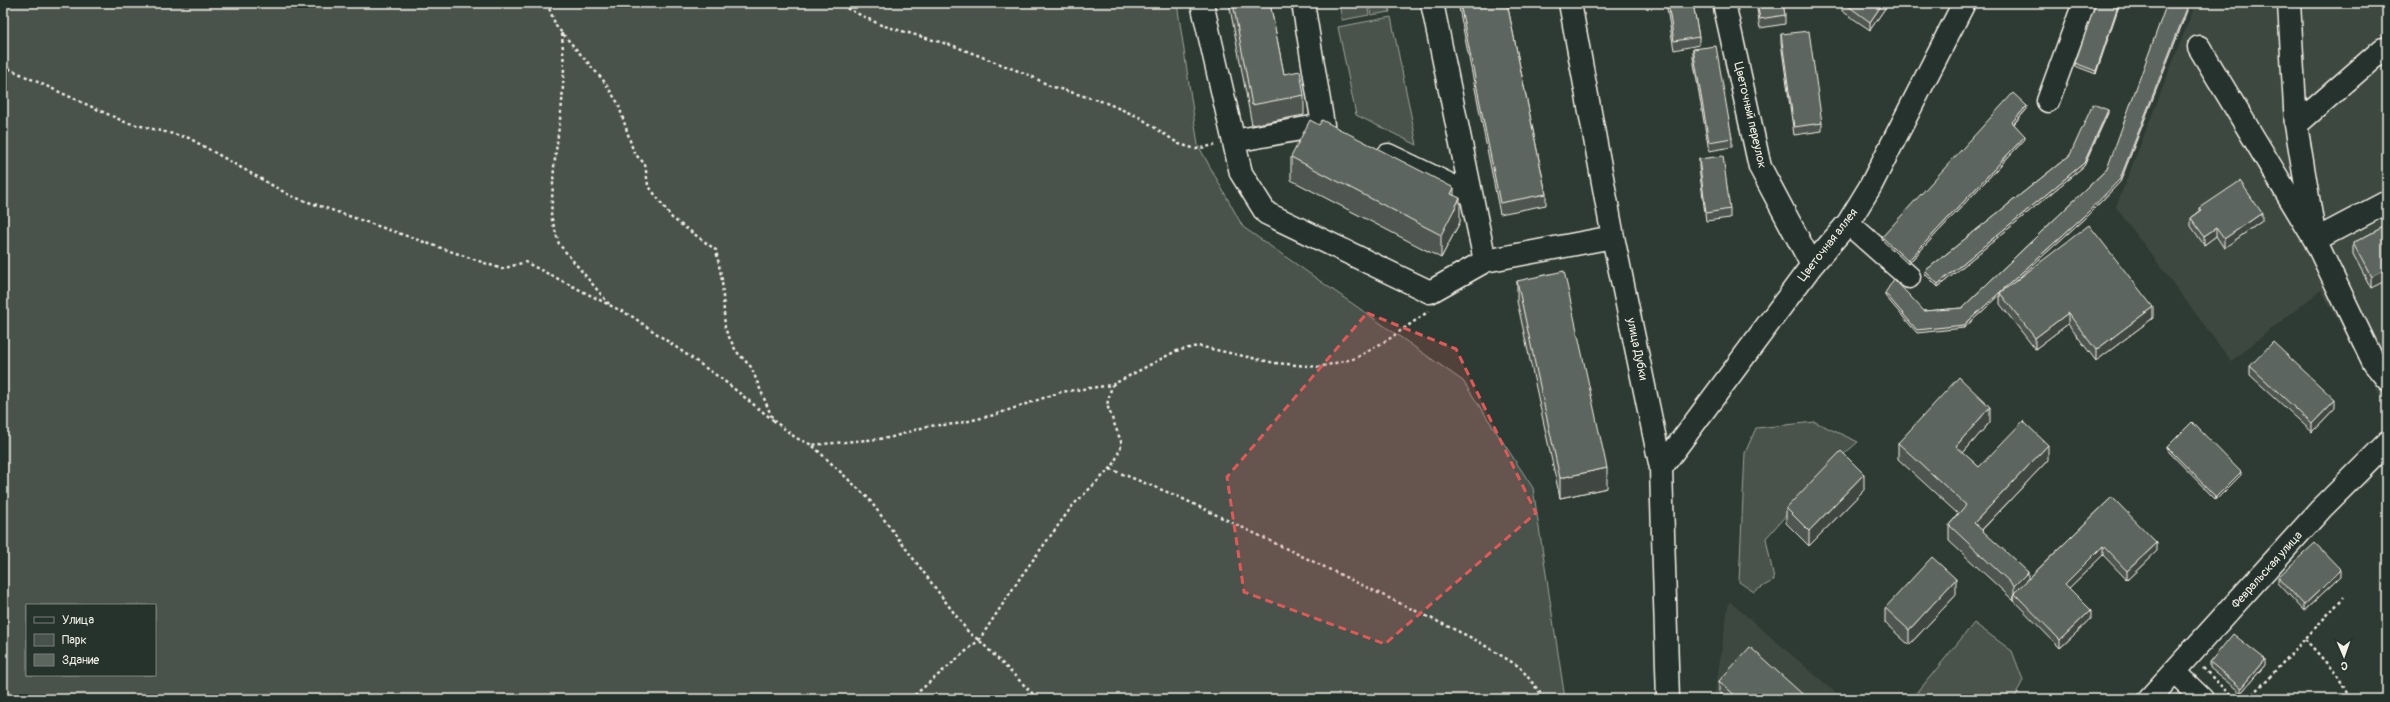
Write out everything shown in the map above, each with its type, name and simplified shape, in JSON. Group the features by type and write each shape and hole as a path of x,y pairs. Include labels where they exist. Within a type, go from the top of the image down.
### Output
{"street":[{"path":"1202,3 1241,173 1266,213 1430,292 1485,261 1613,237"},
{"path":"1303,3 1323,125"},
{"path":"1432,3 1485,261"},
{"name":"улица Дубки","path":"1570,3 1613,237 1661,468 1668,699"},
{"name":"Цветочный переулок","path":"1724,3 1760,167 1812,265"},
{"name":"Цветочная аллея","path":"1661,468 1812,265 1848,223 1870,187 1964,3"},
{"path":"2048,101 2084,3"},
{"path":"2289,3 2296,125 2315,240"},
{"path":"2199,47 2315,240 2374,363 2387,379"},
{"path":"2296,125 2383,49 2387,54"},
{"path":"1234,141 1323,125 1344,135"},
{"path":"1372,148 1472,194"},
{"path":"2315,240 2387,202"},
{"path":"1848,223 1909,277"},
{"name":"Февральская улица","path":"2149,699 2321,509 2387,443"},
{"path":"2174,672 2202,699"}],"path":[{"path":"547,3 556,26 603,80 618,103 634,153 645,164 648,185 672,218 716,250 722,280 724,329 736,351 751,367 773,420"},
{"path":"836,3 881,25 954,46 1026,74 1050,86 1104,102 1139,117 1179,144 1196,149 1234,141"},
{"path":"562,32 564,68 562,103 554,167 551,216 559,244 610,305"},
{"path":"3,66 125,122 189,138 291,196 502,269 525,262 633,317 723,380 796,438 812,445 868,498 969,633 979,640 1038,699"},
{"path":"812,445 889,438 928,426 956,424 994,414 1061,392 1112,386 1176,351 1198,346 1275,363 1319,367 1356,358 1389,339 1431,309"},
{"path":"910,699 979,640 1022,575 1073,505 1110,469 1122,444 1107,405 1112,386"},
{"path":"1110,469 1176,496 1474,639 1520,667 1545,699"},
{"path":"2249,699 2344,597"},
{"path":"2305,639 2338,676 2350,699"}],"highlighted area":[{"path":"1367,313 1456,349 1536,513 1385,644 1244,592 1227,477"}],"shaded area":[{"path":"2196,3 2387,3 2387,395 2382,399 2321,290 2231,361 2116,207"},
{"path":"1729,601 1843,699 1714,699"}],"green space":[{"path":"3,3 1177,3 1198,145 1243,227 1463,381 1533,488 1565,699 3,699"},
{"path":"1339,3 1367,3 1369,15 1342,20"},
{"path":"1369,3 1388,3 1390,12 1371,15"},
{"path":"1391,17 1417,145 1356,115 1338,27"},
{"path":"1815,422 1858,442 1827,469 1766,538 1774,580 1754,592 1739,582 1745,453 1756,428"},
{"path":"1974,623 2012,651 2023,680 2014,699 1912,699"}],"building":[{"path":"1233,3 1270,3 1284,74 1300,71 1304,95 1252,105"},
{"path":"1460,3 1507,3 1546,194 1500,203"},
{"path":"1668,3 1693,3 1699,37 1674,41"},
{"path":"1757,3 1783,3 1785,15 1760,19"},
{"path":"1844,3 1883,3 1870,22"},
{"path":"2096,3 2119,3 2096,71 2075,63"},
{"path":"2167,3 2189,3 2120,179 2086,214 1964,325 1917,330 1885,293 1894,279 1924,311 1962,308 2107,169"},
{"path":"1809,31 1822,123 1794,127 1781,34"},
{"path":"1716,46 1732,138 1709,142 1693,49"},
{"path":"2013,93 2027,106 2012,122 2025,136 1908,261 1882,237"},
{"path":"2093,104 2108,110 2084,163 1938,284 1925,271 2070,155"},
{"path":"1310,120 1319,125 1322,120 1454,188 1451,194 1460,198 1441,235 1291,157"},
{"path":"1723,156 1730,209 1706,213 1699,159"},
{"path":"2240,181 2262,213 2224,239 2216,228 2204,236 2191,218 2202,210 2200,208"},
{"path":"2089,225 2153,307 2096,350 2068,313 2035,338 2000,293"},
{"path":"2387,225 2387,269 2371,277 2353,243"},
{"path":"1564,271 1607,468 1560,478 1517,281"},
{"path":"2273,342 2335,400 2312,424 2250,366"},
{"path":"1959,377 1990,407 1956,446 1979,467 2023,421 2048,445 1974,523 2028,572 2014,586 1949,525 1966,505 1898,443"},
{"path":"2192,422 2241,472 2216,497 2167,447"},
{"path":"1841,451 1864,474 1809,531 1786,508"},
{"path":"2112,497 2157,543 2127,571 2103,546 2065,584 2091,610 2060,640 2014,593"},
{"path":"2315,543 2341,570 2304,605 2278,577"},
{"path":"1932,557 1956,579 1909,630 1885,608"},
{"path":"2233,634 2265,659 2241,688 2210,662"},
{"path":"1750,647 1808,699 1739,699 1719,681"},
{"path":"2176,695 2181,699 2172,699"}]}
